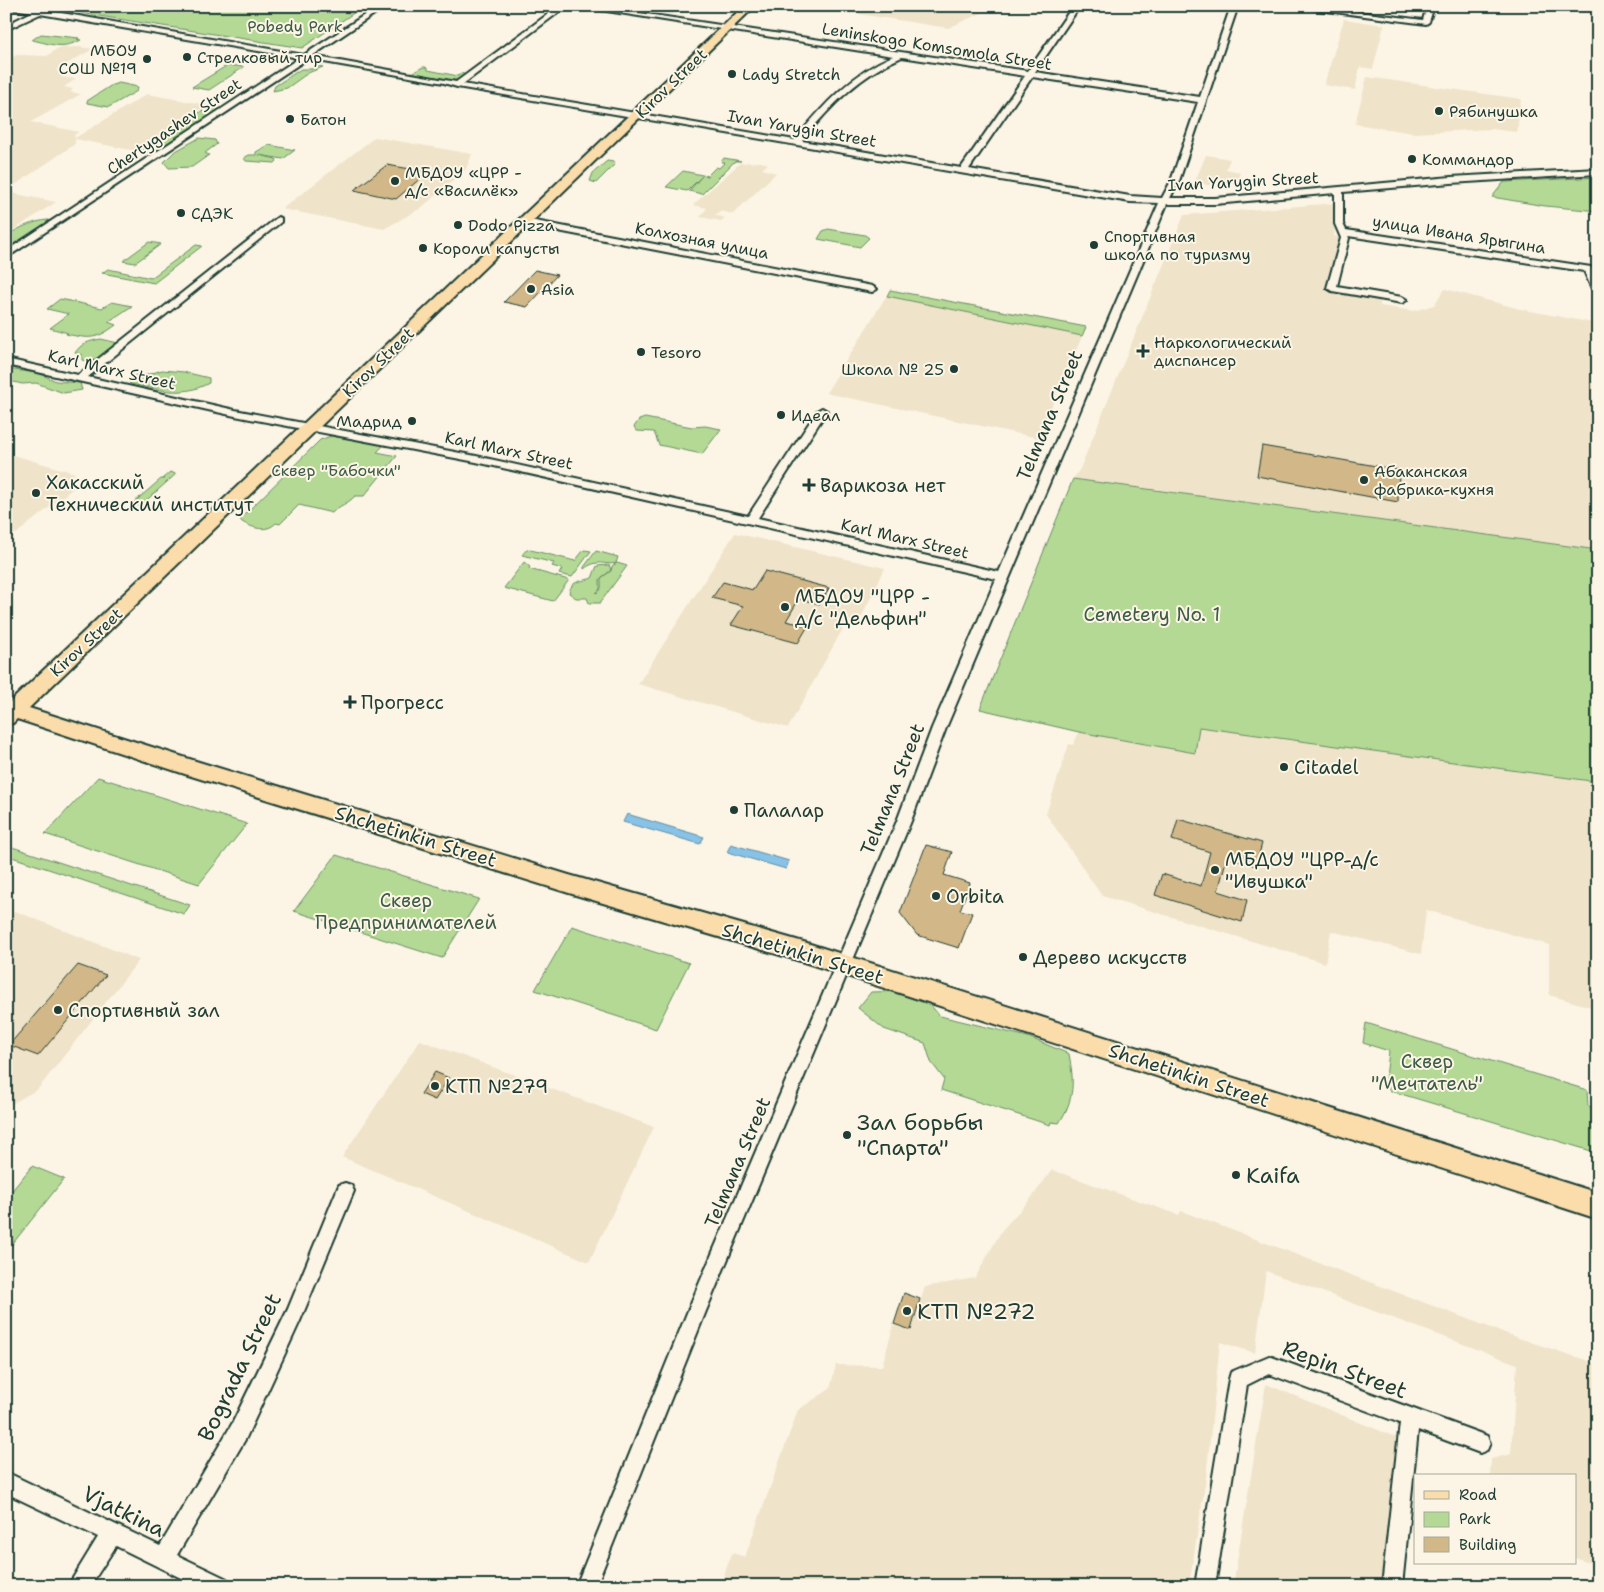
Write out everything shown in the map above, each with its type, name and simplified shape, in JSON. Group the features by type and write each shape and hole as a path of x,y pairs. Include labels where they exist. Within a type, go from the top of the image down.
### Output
{"main road":[{"name":"Kirov Street","path":"9,712 310,428 750,6"},
{"name":"Shchetinkin Street","path":"9,712 332,809 560,881 843,965 1598,1206"}],"street":[{"name":"Ivan Yarygin Street","path":"7,6 446,81 457,85 1130,198 1164,201 1214,201 1528,174 1598,171"},
{"name":"Chertygashev Street","path":"6,256 383,6"},
{"path":"457,85 564,6"},
{"name":"Leninskogo Komsomola Street","path":"578,6 1203,100"},
{"path":"964,170 1032,75 1077,6"},
{"name":"Telmana Street","path":"586,1586 697,1309 904,821 939,728 1164,201 1175,181 1235,6"},
{"path":"1291,6 1339,9 1426,22 1431,6"},
{"path":"6,14 18,8"},
{"path":"6,28 38,12"},
{"path":"797,142 830,104 860,78 889,59 900,55"},
{"path":"1339,191 1339,224 1345,238 1332,288 1402,300"},
{"path":"79,378 278,220"},
{"name":"Колхозная улица","path":"525,222 591,233 872,289"},
{"name":"улица Ивана Ярыгина","path":"1342,232 1588,269 1598,291"},
{"name":"Karl Marx Street","path":"6,362 235,414 476,459 1004,577"},
{"path":"751,520 822,411"},
{"name":"Bograda Street","path":"164,1558 239,1431 294,1315 345,1192"},
{"name":"Repin Street","path":"1205,1586 1238,1379 1269,1365 1480,1443"},
{"name":"Repin Street","path":"1392,1586 1410,1417"},
{"name":"Vjatkina","path":"6,1482 220,1586"},
{"path":"78,1586 112,1533"}],"shaded area":[{"path":"866,6 997,6 948,28 859,14"},
{"path":"1344,19 1384,25 1373,69 1360,67 1355,90 1324,85"},
{"path":"79,47 93,49 56,70 65,74 61,77 76,79 64,87 73,89 70,92 81,94 31,122 79,132 74,135 75,138 147,94 207,105 136,151 75,139 75,144 6,191 6,60 17,55 47,56 58,48"},
{"name":"Рябинушка","path":"1367,77 1521,99 1517,132 1491,129 1414,133 1355,124"},
{"path":"375,137 472,154 466,169 421,208 384,229 282,209"},
{"path":"1206,155 1230,159 1226,169 1240,172 1237,183 1206,185 1196,179"},
{"path":"761,162 768,164 762,169 776,173 733,214 720,211 715,215 725,218 721,221 700,217 707,208 693,205 740,163"},
{"path":"6,192 56,202 6,235"},
{"path":"1337,203 1334,236 1340,238 1328,291 1380,300 1380,306 1414,311 1434,305 1445,289 1520,309 1598,324 1598,550 1073,479 1080,469 1184,215"},
{"name":"Школа № 25","path":"890,290 1086,327 1038,438 826,393"},
{"name":"Хакасский Технический институт","path":"6,453 75,473 64,481 77,485 16,534 6,531"},
{"path":"735,533 885,568 857,626 846,623 788,728 638,684"},
{"path":"1198,727 1598,782 1598,1009 1549,995 1549,945 1426,910 1421,954 1331,931 1325,963 1102,896 1046,814 1069,744 1073,745 1079,732 1194,753"},
{"path":"15,911 139,960 38,1089 6,1107 6,921"},
{"path":"420,1040 654,1127 589,1262 342,1157"},
{"path":"1052,1170 1179,1215 1181,1211 1518,1338 1598,1364 1598,1566 1576,1558 1576,1474 1490,1474 1491,1459 1511,1454 1517,1364 1266,1271 1255,1353 1220,1342 1206,1478 1189,1586 720,1586 732,1553 745,1557 798,1410 830,1389 836,1365 882,1366 894,1324 911,1330 925,1287 975,1278 1002,1230 1033,1196"},
{"path":"1266,1384 1400,1439 1381,1586 1233,1586"}],"green space":[{"name":"Pobedy Park","path":"36,6 364,6 302,48"},
{"path":"41,34 79,38 77,39 81,40 68,45 62,45 32,40"},
{"path":"228,65 244,67 209,90 192,87"},
{"path":"319,66 323,67 308,73 287,88 273,91 275,86 301,69 311,69"},
{"path":"426,67 428,70 458,76 461,73 466,75 458,80 452,80 412,73"},
{"path":"119,83 138,87 137,91 109,107 87,103 87,101 112,85"},
{"path":"208,107 221,109 156,153 146,152 142,149"},
{"path":"199,138 215,140 217,144 205,153 209,155 192,167 169,168 164,162 174,152"},
{"path":"269,145 295,150 283,159 259,155 276,159 275,163 246,161 244,158 249,155 256,155 256,152"},
{"path":"724,158 741,161 735,161 702,194 689,191 702,176 687,191 666,187 683,171 707,176 716,167 719,168 725,162 721,162"},
{"path":"607,161 614,162 615,164 596,183 590,181 593,173"},
{"path":"1598,177 1598,211 1545,206 1492,197 1504,182"},
{"path":"48,220 51,222 6,254 6,236 26,225"},
{"path":"828,229 865,235 869,238 860,247 818,239 823,231"},
{"path":"149,242 161,244 135,263 123,261"},
{"path":"196,245 202,246 154,283 102,273 108,269 151,278"},
{"path":"890,290 1086,327 1082,336 887,296"},
{"path":"60,299 102,308 112,302 132,306 108,322 116,325 109,330 98,336 81,337 50,328 69,314 47,309"},
{"path":"101,339 118,343 107,355 97,360 82,360 82,355 75,353 86,343"},
{"path":"6,369 38,373 56,381 80,383 82,390 64,393 36,383 22,384 6,380"},
{"path":"162,370 184,372 209,378 209,383 199,388 179,391 160,390 130,384 129,379 138,374 143,376"},
{"path":"645,418 692,427 705,426 721,429 702,454 659,445 654,432 637,431 634,427 639,420"},
{"name":"Сквер \"Бабочки\"","path":"331,436 384,445 377,452 397,456 364,496 355,496 332,513 299,505 280,524 276,523 268,528 255,528 242,522 240,519 320,440"},
{"path":"170,472 176,474 140,506 132,504 161,479 164,479"},
{"name":"Cemetery No. 1","path":"1073,479 1598,550 1598,782 1199,727 1195,753 1079,732 980,709"},
{"path":"527,549 575,561 584,550 591,551 572,577 559,574 562,569 552,566 554,563 522,555"},
{"path":"596,551 618,557 616,563 597,563 584,569"},
{"path":"524,562 530,567 529,569 569,580 553,601 504,588"},
{"path":"617,563 627,566 600,603 589,603 587,598 576,598 569,593 570,588 575,583 592,578 597,566 609,565 611,570 603,577 611,571 612,566"},
{"path":"98,777 247,824 199,884 45,834"},
{"path":"6,845 190,905 184,914 6,855"},
{"name":"Сквер Предпринимателей","path":"336,855 479,899 442,958 294,911"},
{"path":"572,926 689,963 656,1029 535,990"},
{"path":"911,991 926,1000 940,1016 1028,1037 1069,1054 1072,1073 1071,1098 1059,1123 1051,1122 1050,1125 941,1090 944,1079 931,1062 925,1043 884,1029 858,1008 871,992"},
{"name":"Сквер \"Мечтатель\"","path":"1366,1023 1587,1090 1588,1106 1598,1109 1598,1153 1391,1091 1385,1087 1389,1051 1363,1043"},
{"path":"32,1166 64,1179 6,1252 6,1198"}],"water":[{"path":"627,814 704,837 700,844 623,822"},
{"path":"731,844 789,861 786,869 727,852"}],"building":[{"name":"МБДОУ «ЦРР - д/с «Василёк»","path":"387,165 428,172 396,199 354,190"},
{"name":"Asia","path":"535,270 557,275 527,307 504,302"},
{"path":"1262,446 1399,470 1398,502 1257,476"},
{"name":"МБДОУ \"ЦРР - д/с \"Дельфин\"","path":"765,571 829,588 820,604 799,599 786,621 808,626 798,643 731,625 743,606 712,598 723,582 753,590"},
{"name":"МБДОУ \"ЦРР-д/с \"Ивушка\"","path":"1178,819 1262,843 1256,866 1227,857 1218,891 1247,900 1242,922 1155,895 1162,874 1201,886 1210,852 1172,840"},
{"name":"Orbita","path":"926,845 952,852 944,875 970,883 960,910 972,913 959,948 917,935 900,913"},
{"name":"Спортивный зал","path":"78,965 106,975 38,1056 9,1045"},
{"name":"КТП №279","path":"435,1072 449,1078 435,1100 421,1094"},
{"name":"КТП №272","path":"904,1293 920,1299 911,1330 894,1324"}],"place":[{"name":"Стрелковый тир","path":"187,57"},
{"name":"МБОУ СОШ №19","path":"147,59"},
{"name":"Lady Stretch","path":"732,74"},
{"name":"Рябинушка","path":"1439,111"},
{"name":"Батон","path":"290,119"},
{"name":"Коммандор","path":"1412,159"},
{"name":"МБДОУ «ЦРР - д/с «Василёк»","path":"395,181"},
{"name":"СДЭК","path":"181,213"},
{"name":"Dodo Pizza","path":"458,225"},
{"name":"Спортивная школа по туризму","path":"1094,245"},
{"name":"Короли капусты","path":"423,248"},
{"name":"Asia","path":"531,289"},
{"name":"Наркологический диспансер","path":"1143,351"},
{"name":"Tesoro","path":"641,352"},
{"name":"Школа № 25","path":"954,369"},
{"name":"Идеал","path":"781,415"},
{"name":"Мадрид","path":"412,421"},
{"name":"Абаканская фабрика-кухня","path":"1364,480"},
{"name":"Варикоза нет","path":"809,485"},
{"name":"Хакасский Технический институт","path":"36,493"},
{"name":"МБДОУ \"ЦРР - д/с \"Дельфин\"","path":"785,607"},
{"name":"Прогресс","path":"350,702"},
{"name":"Citadel","path":"1284,767"},
{"name":"Палалар","path":"734,810"},
{"name":"МБДОУ \"ЦРР-д/с \"Ивушка\"","path":"1215,870"},
{"name":"Orbita","path":"936,896"},
{"name":"Дерево искусств","path":"1023,957"},
{"name":"Спортивный зал","path":"58,1010"},
{"name":"КТП №279","path":"435,1086"},
{"name":"Зал борьбы \"Спарта\"","path":"847,1135"},
{"name":"Kaifa","path":"1236,1175"},
{"name":"КТП №272","path":"907,1311"}]}
